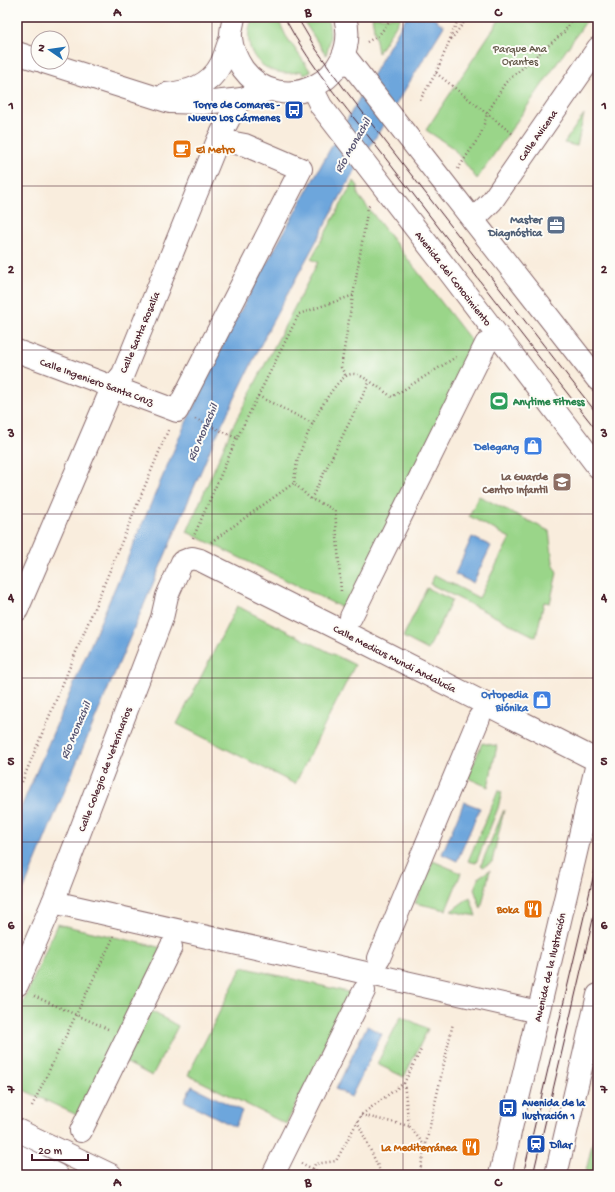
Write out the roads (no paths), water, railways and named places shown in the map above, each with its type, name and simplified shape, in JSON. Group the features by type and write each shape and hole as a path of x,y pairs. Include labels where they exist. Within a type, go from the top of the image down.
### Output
{"street":[{"path":"232,27 236,60 250,78 269,90 317,97 325,81 333,74 346,48 347,25 344,17"},
{"path":"149,96 182,92 198,87 211,77 221,65 232,27"},
{"path":"346,48 358,72 598,380"},
{"name":"Calle Avicena","path":"473,220 492,201 598,48"},
{"path":"17,53 30,57"},
{"path":"69,70 170,102 203,103 242,99 269,90"},
{"name":"Avenida del Conocimiento","path":"317,97 598,467"},
{"name":"Calle Santa Rosalía","path":"17,610 24,572 112,388 123,374 218,140 235,107 242,99"},
{"name":"Calle Ingeniero Santa Cruz","path":"17,351 183,414 301,169 245,146 224,141"},
{"path":"347,624 486,344"},
{"name":"Calle Medicus Mundi Andalucía","path":"197,547 200,560 347,624 598,760"},
{"name":"Calle Colegio de Veterinarios","path":"22,989 53,902 162,618 167,596 182,562 197,547"},
{"path":"379,958 479,718"},
{"name":"Avenida de la Ilustración","path":"500,1175 598,760"},
{"path":"53,902 538,1012"},
{"path":"81,1131 171,947"},
{"path":"273,1175 364,991"},
{"path":"556,1175 598,995"},
{"path":"17,1130 111,1175"},
{"path":"17,1156 57,1175"}],"water":[{"name":"Río Monachil","path":"406,17 432,17 444,26 350,179 270,326 213,443 17,906 17,817 182,431 232,326 329,151"},
{"path":"472,537 491,546 473,583 455,574"},
{"path":"464,802 480,808 457,861 442,854"},
{"path":"367,1026 382,1034 351,1097 336,1089"},
{"path":"192,1086 242,1111 235,1127 184,1101"}],"tram line":[{"path":"284,17 295,37 334,93 598,432"},
{"path":"297,17 316,49 343,87 598,415"},
{"path":"523,1175 598,857"},
{"path":"533,1175 598,898"}],"place":[{"name":"Torre de Comares - Nuevo Los Cármenes","path":"294,110"},
{"name":"El Metro","path":"182,149"},
{"name":"Master Diagnóstica","path":"556,225"},
{"name":"Anytime Fitness","path":"499,401"},
{"name":"Delegang","path":"533,446"},
{"name":"La Guarde Centro Infantil","path":"562,482"},
{"name":"Ortopedia Biónika","path":"542,700"},
{"name":"Boka","path":"533,909"},
{"name":"Avenida de la Ilustración 1","path":"508,1108"},
{"name":"Dílar","path":"536,1144"},
{"name":"La Mediterránea","path":"471,1147"}],"park label":[{"name":"Parque Ana Orantes","path":"520,54"}]}
